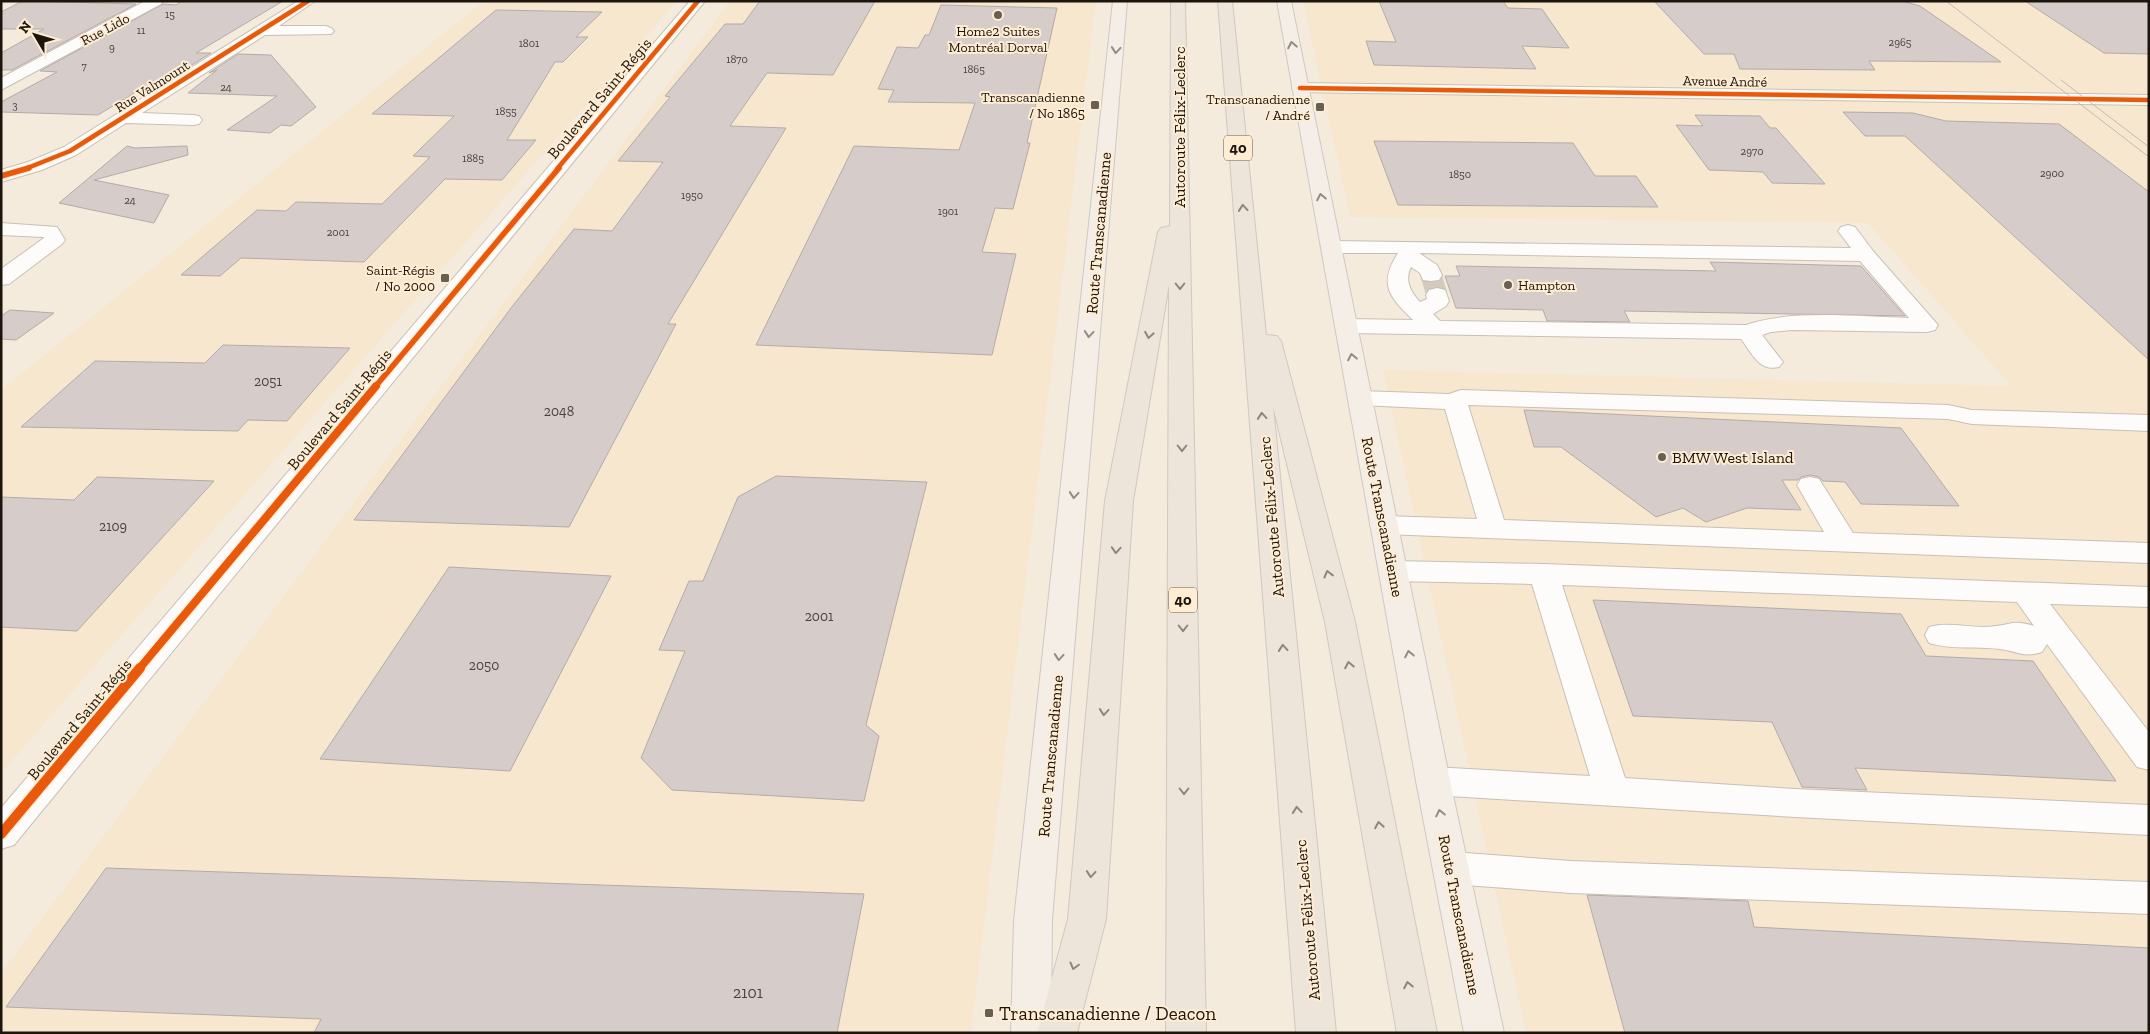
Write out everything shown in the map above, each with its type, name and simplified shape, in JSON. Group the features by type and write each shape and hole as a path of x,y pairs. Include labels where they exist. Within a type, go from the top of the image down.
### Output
{"highway":[{"name":"Autoroute Félix-Leclerc","path":"1178,1 1186,1033"},
{"name":"Autoroute Félix-Leclerc","path":"1225,1 1316,1033"},
{"path":"1056,1033 1087,919 1119,501 1180,167"},
{"path":"1247,257 1340,622 1417,1033"}],"main road":[{"name":"Route Transcanadienne","path":"1031,1033 1033,920 1120,1"},
{"name":"Route Transcanadienne","path":"1284,1 1433,781 1484,1033"}],"street":[{"name":"Rue Lido","path":"1,85 156,1"},
{"name":"Rue Valmount","path":"1,176 35,166 70,151 308,1"},
{"name":"Boulevard Saint-Régis","path":"1,834 698,1"},
{"path":"262,30 326,31"},
{"name":"Avenue André","path":"1300,88 2149,100"},
{"name":"Rue Valmount","path":"125,118 193,120"},
{"path":"1,229 50,231 55,240 1,279"},
{"path":"1346,326 1426,320 1748,332 1768,325 1792,323 1928,325 1866,255 1848,231"},
{"path":"1331,247 1410,251 1866,255"},
{"path":"1410,251 1429,270 1438,301 1426,320"},
{"path":"1410,251 1398,272 1397,284 1407,301 1426,320"},
{"path":"1748,332 1771,362"},
{"path":"1360,398 1455,402 1461,397 1948,412 1972,417 2149,423"},
{"path":"1455,402 1493,528"},
{"path":"1810,485 1844,541"},
{"path":"1384,525 2149,553"},
{"path":"1393,571 1544,574 2149,597"},
{"path":"1544,574 1612,791"},
{"path":"2025,592 2048,639 2149,757"},
{"path":"1940,635 2004,638 2018,644 2031,644 2048,639"},
{"path":"1433,781 1795,803 2149,820"},
{"path":"1452,868 1571,878 2149,898"}],"shaded area":[{"path":"484,1 677,1 1,773 1,390"},
{"path":"730,1 1096,1 971,1033 1,1033 1,973"},
{"path":"1303,1 2149,1 2149,1033 1526,1033 1383,370 2011,386 1868,223 1350,217"}],"building":[{"path":"23,1 136,4 12,70 1,70 1,53 44,29 1,29 1,12"},
{"path":"182,1 283,1 196,53 211,53 148,92 136,92 98,115 1,112 1,102 57,72 40,71 163,4 176,5"},
{"path":"760,1 875,1 833,75 767,73 730,126 786,128 668,324 676,324 569,527 354,520 511,308 574,229 612,231 663,162 618,161 670,97 665,96 725,24 743,24"},
{"path":"1379,1 1503,1 1508,8 1542,9 1569,48 1522,46 1536,69 1374,65 1366,41 1396,42"},
{"path":"1654,1 1902,1 1920,6 2001,62 1869,61 1875,70 1740,69 1734,54 1704,54"},
{"path":"2025,1 2149,1 2149,54 2104,53"},
{"path":"941,5 1057,8 1027,143 1030,143 1013,209 995,208 982,252 1016,254 992,355 756,345 854,146 959,150 975,103 888,102 894,90 878,89 897,47 918,48 925,35 929,35"},
{"path":"496,10 602,12 576,37 588,37 563,62 555,62 507,140 536,140 502,180 445,179 364,262 241,258 220,276 181,275 257,210 286,211 296,202 382,204 430,157 413,156 454,116 372,114"},
{"path":"238,54 271,55 316,107 291,126 281,125 270,133 227,130 277,96 188,93 217,70 209,73"},
{"path":"1843,112 1913,113 1946,121 2059,124 2149,192 2149,360 1905,136 1865,136"},
{"path":"1695,115 1760,116 1770,128 1776,128 1825,184 1772,183 1763,172 1709,170 1676,125 1703,126"},
{"path":"1374,141 1573,143 1595,176 1636,176 1658,207 1398,205"},
{"path":"127,146 135,148 187,146 188,155 94,180 169,195 154,223 59,203"},
{"path":"1710,262 1861,266 1905,316 1624,311 1630,322 1547,321 1543,310 1456,308 1445,276 1460,276 1456,266 1716,271"},
{"path":"10,310 54,313 16,340 1,339 1,316"},
{"path":"223,345 350,348 287,421 248,420 238,431 21,427 95,361 205,363"},
{"path":"1524,410 1901,428 1959,506 1861,504 1845,482 1823,481 1819,477 1810,475 1801,477 1798,480 1782,480 1801,510 1747,508 1706,522 1683,508 1656,517 1561,447 1534,447"},
{"path":"776,476 927,482 866,725 879,736 864,801 672,790 641,758 685,651 659,650 689,581 703,581 738,497"},
{"path":"97,477 214,481 77,631 1,627 1,497 74,500"},
{"path":"449,567 611,576 510,771 320,759"},
{"path":"1593,600 1901,614 1926,656 2033,661 2116,781 1855,768 1867,790 1802,787 1772,722 1633,716"},
{"path":"106,868 864,894 837,1033 314,1033 321,1019 6,1007"},
{"path":"1587,895 1748,901 1754,927 2149,948 2149,1033 1625,1033"}],"tunnel":[{"path":"1431,275 1437,295"}],"tram line":[{"path":"1946,1 2149,157"},
{"path":"2061,80 2149,147"}],"cycle path":[{"path":"1,176 35,166 70,151 308,1"},
{"path":"1,834 698,1"},
{"path":"1300,88 2149,100"}],"place":[{"name":"Home2 Suites Montréal Dorval","path":"998,15"},
{"name":"Transcanadienne / No 1865","path":"1095,105"},
{"name":"Transcanadienne / André","path":"1320,107"},
{"name":"Saint-Régis / No 2000","path":"445,278"},
{"name":"Hampton","path":"1508,285"},
{"name":"BMW West Island","path":"1662,457"},
{"name":"Transcanadienne / Deacon","path":"989,1013"}]}
